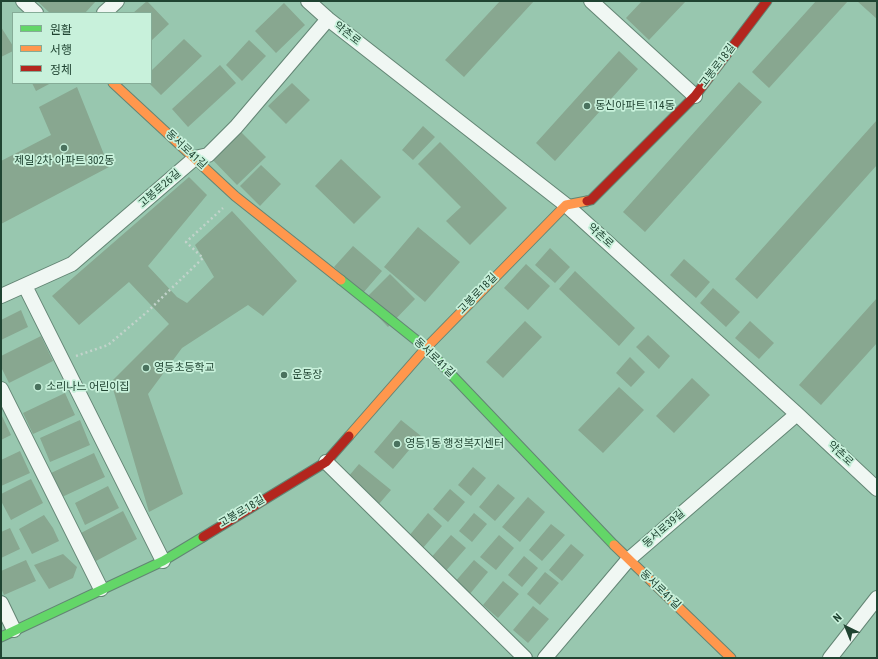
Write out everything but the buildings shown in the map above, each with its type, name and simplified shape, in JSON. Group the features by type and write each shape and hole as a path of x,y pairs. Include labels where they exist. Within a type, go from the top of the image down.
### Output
{"street":[{"path":"23,1 35,12"},
{"path":"105,12 117,1"},
{"name":"약촌로","path":"308,1 328,19 566,205 797,414 877,489"},
{"path":"591,1 695,96"},
{"name":"고봉로18길","path":"1,637 163,561 326,462 426,348 566,205 591,200 695,96 767,1"},
{"name":"고봉로26길","path":"1,296 72,264 195,158 208,155 236,127 328,19"},
{"name":"동서로41길","path":"114,84 235,196 426,348 628,560 731,658"},
{"path":"25,286 163,561"},
{"path":"1,389 101,589"},
{"name":"동서로39길","path":"545,658 628,560 797,414"},
{"path":"326,462 525,658"},
{"path":"830,658 877,598"},
{"path":"1,603 14,630"}],"path":[{"path":"62,361 108,345 147,312 203,258 186,242 235,196"}],"traffic: fast":[{"path":"341,280 426,348 614,545"},
{"path":"1,637 163,561 203,537"}],"traffic: slow":[{"path":"114,84 235,196 341,280"},
{"path":"349,436 426,348 566,205 587,201"},
{"path":"614,545 731,658"}],"traffic: jam":[{"path":"587,201 591,200 695,96 767,1"},
{"path":"203,537 326,462 349,436"}],"place":[{"name":"동신아파트 114동","path":"587,106"},
{"name":"제일 2차 아파트 302동","path":"64,148"},
{"name":"영등초등학교","path":"146,368"},
{"name":"운동장","path":"284,375"},
{"name":"소리나느 어린이집","path":"38,387"},
{"name":"영등1동 행정복지센터","path":"397,444"}]}
